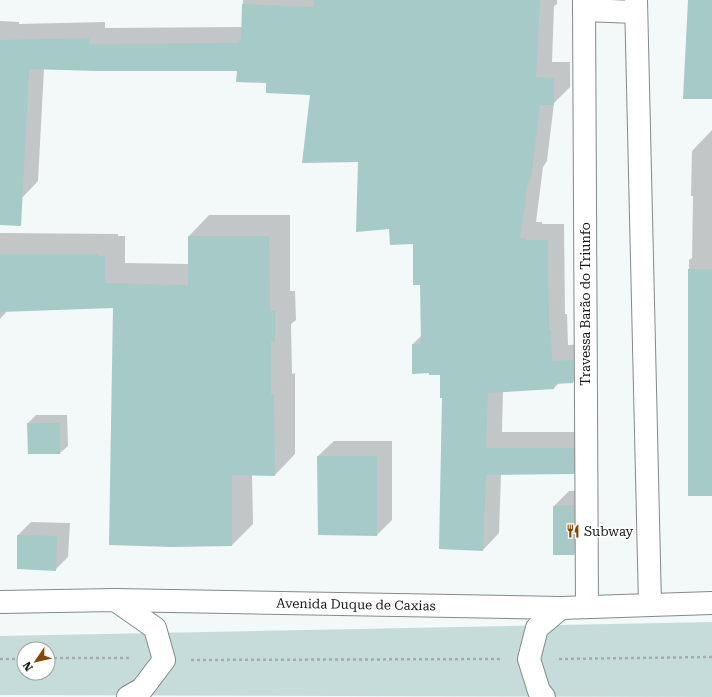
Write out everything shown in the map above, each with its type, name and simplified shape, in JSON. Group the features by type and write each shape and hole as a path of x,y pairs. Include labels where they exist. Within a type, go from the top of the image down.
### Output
{"street":[{"path":"584,5 635,6 650,605"},
{"name":"Travessa Barão do Triunfo","path":"584,5 586,607"},
{"path":"116,600 155,628 164,660 142,689 128,697"},
{"name":"Avenida Duque de Caxias","path":"0,602 116,600 561,608 712,603"},
{"path":"544,697 539,690 529,659 537,628 561,608"}],"path":[{"path":"56,658 118,657 164,660 712,657"},
{"path":"0,659 16,659"}],"shaded area":[{"path":"712,622 712,697 0,695 0,636"}],"building":[{"path":"314,0 540,0 536,77 554,78 554,105 540,105 531,178 529,183 528,182 520,238 526,238 526,240 548,240 549,330 551,330 552,361 573,360 573,383 554,384 554,389 488,393 486,448 574,448 574,474 486,475 483,551 439,549 442,398 440,398 440,375 429,375 429,373 412,374 412,344 421,344 420,285 413,285 413,244 390,245 389,229 356,232 358,162 302,163 310,95 266,93 266,83 236,82 237,71 97,71 29,69 21,226 0,225 0,40 89,38 89,44 238,43 241,41 242,4 314,7"},
{"path":"688,0 712,0 712,99 683,99"},
{"path":"188,236 269,236 270,311 275,311 275,342 271,342 271,394 274,394 275,476 232,475 232,546 171,547 109,545 113,308 0,312 0,254 98,254 98,256 105,256 105,283 188,285"},
{"path":"688,269 712,269 712,496 688,496"},
{"path":"27,423 60,423 60,454 28,454"},
{"path":"317,456 377,456 377,536 318,535"},
{"path":"574,505 574,555 553,555 553,506"},
{"path":"17,535 57,536 56,571 17,569"}],"place":[{"name":"Subway","path":"573,531"}]}
